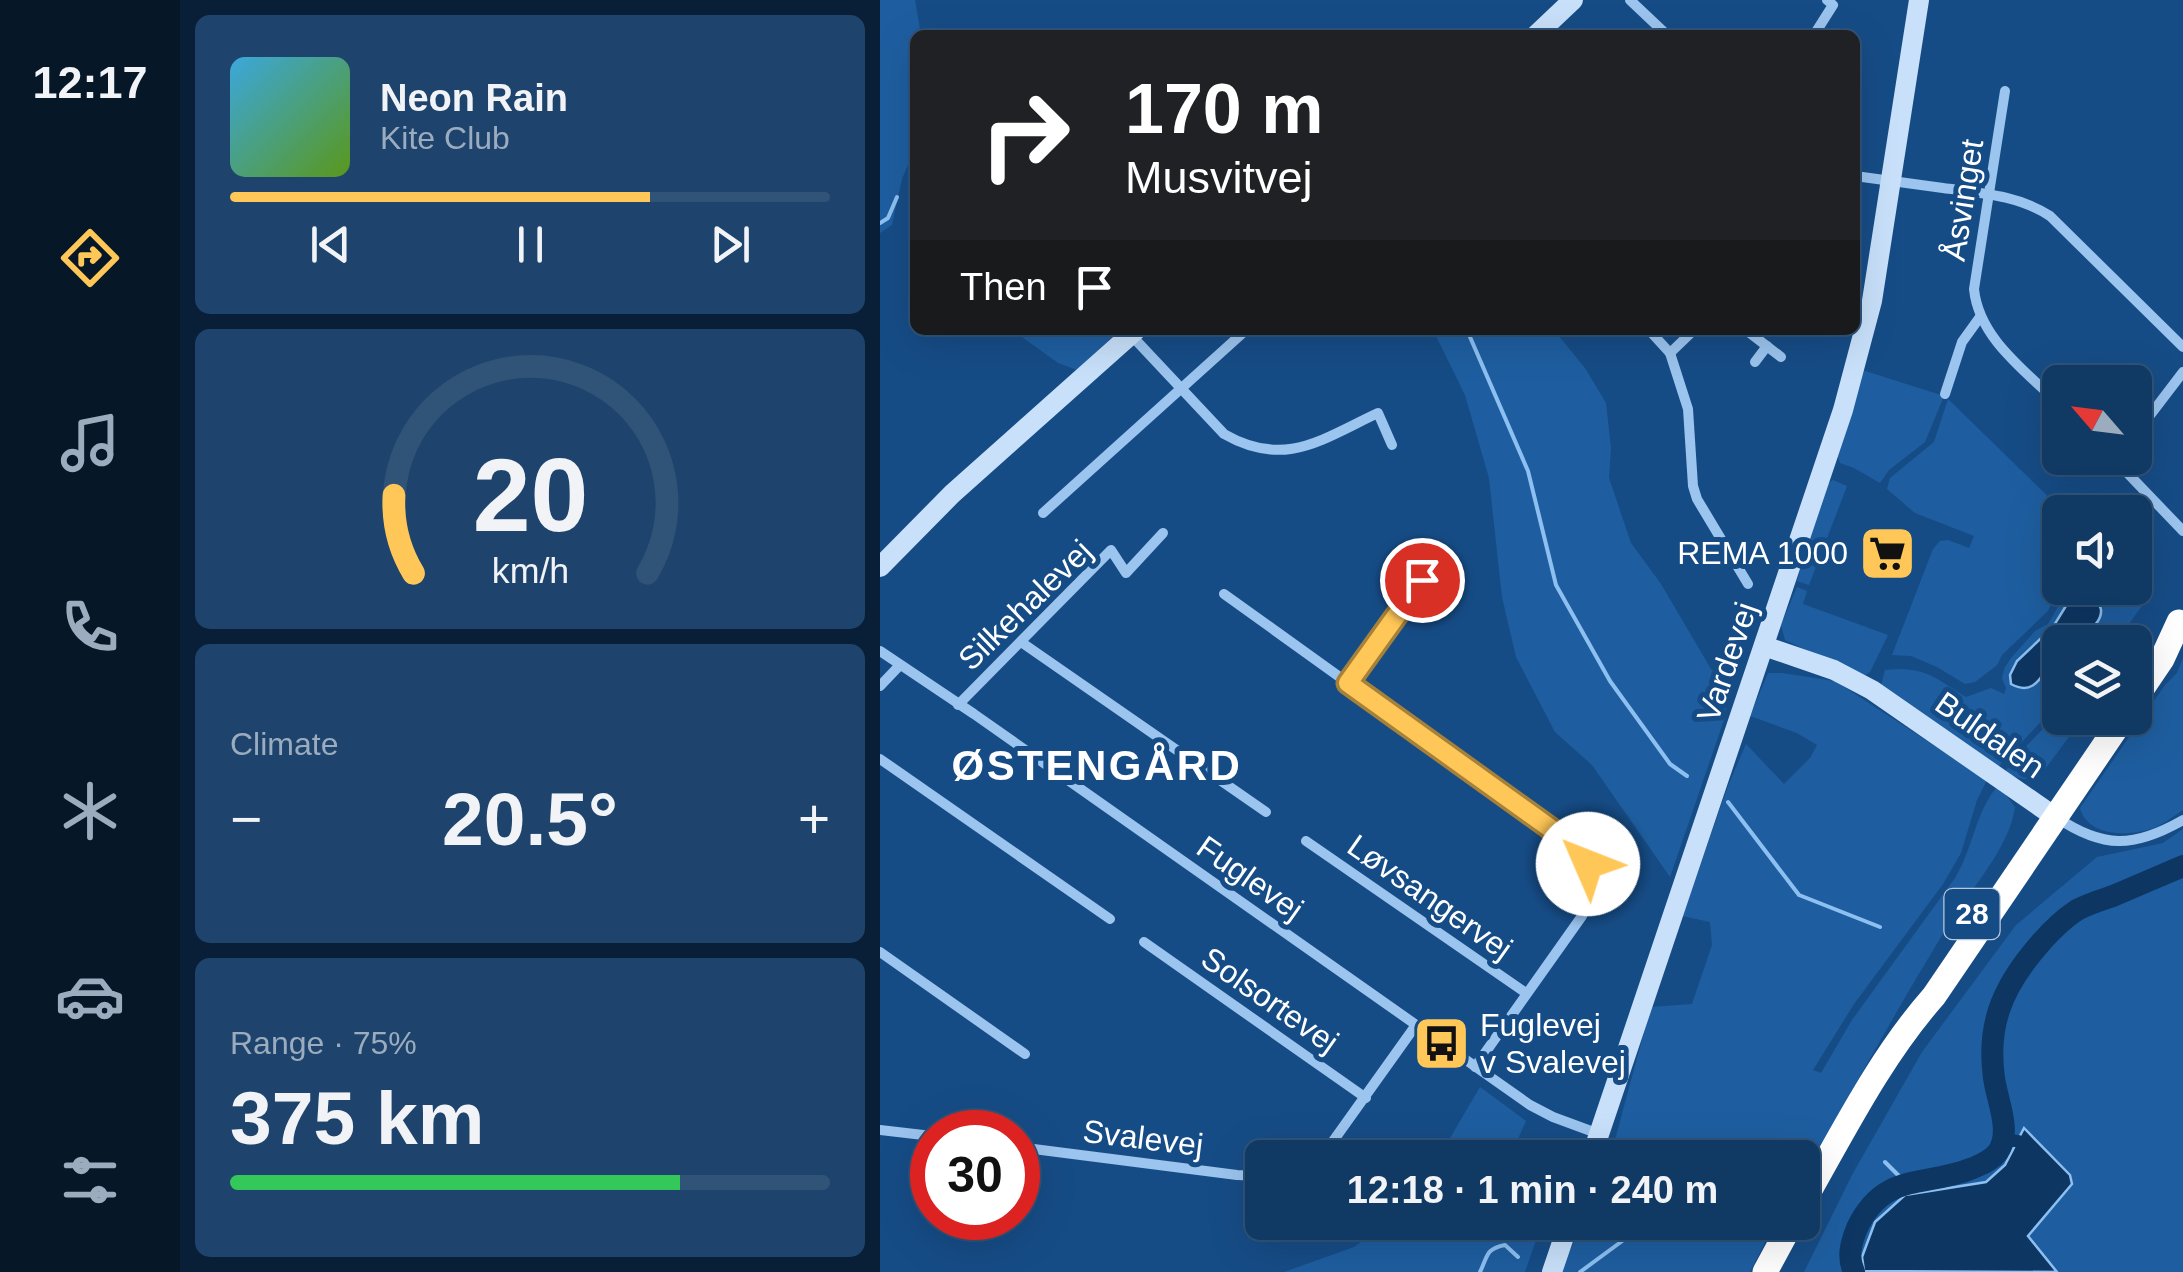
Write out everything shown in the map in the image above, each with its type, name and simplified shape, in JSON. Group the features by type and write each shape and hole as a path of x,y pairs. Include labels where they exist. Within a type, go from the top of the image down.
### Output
{"highway":[{"path":"2152,651 2181,619"},
{"path":"2152,674 2181,619"},
{"name":"28","path":"1820,1172 2095,735"},
{"name":"28","path":"2049,812 2109,735"},
{"path":"1765,1272 1782,1240"}],"street":[{"path":"1541,30 1573,0"},
{"path":"1630,0 1662,30"},
{"path":"1817,30 1833,6 1827,0"},
{"name":"Vardevej","path":"1597,1140 1844,410 1872,301 1919,0"},
{"name":"Åsvinget","path":"1980,318 1974,289 2005,91"},
{"path":"1860,177 1989,194 2036,206 2183,347"},
{"path":"1945,394 1962,342 1980,318 1990,336 2042,387"},
{"path":"880,566 952,494 1131,335"},
{"path":"1137,335 1224,434 1257,449 1302,448 1378,413 1392,444"},
{"path":"1043,514 1240,335"},
{"path":"1654,335 1670,353 1688,409 1697,499 1748,584"},
{"path":"1670,353 1689,335"},
{"path":"1753,335 1780,357"},
{"path":"1755,362 1767,346"},
{"path":"2152,413 2183,372"},
{"path":"2132,475 2183,531"},
{"name":"Silkehalevej","path":"958,705 1111,550 1126,573 1163,534"},
{"path":"1348,683 1422,580"},
{"path":"1224,594 1568,841 1582,855 1592,890 1582,916 1475,1068"},
{"path":"1021,642 1266,812"},
{"name":"Buldalen","path":"1764,646 1834,670 1872,690 2071,828 2096,839 2120,843 2143,839 2183,820"},
{"name":"Fuglevej","path":"880,651 1530,1105 1599,1134"},
{"path":"880,686 900,665"},
{"path":"880,758 1110,918"},
{"name":"Løvsangervej","path":"1306,841 1526,993"},
{"name":"Solsortevej","path":"1144,942 1366,1098"},
{"path":"880,952 1025,1054"},
{"path":"1335,1140 1416,1026"},
{"path":"880,1130 910,1133"},
{"name":"Svalevej","path":"1040,1150 1245,1175"},
{"path":"1552,1272 1563,1240"}],"shaded area":[{"path":"880,0 915,0 920,30 910,30 910,160 892,225 880,233"},
{"path":"1019,335 1115,335 1077,370 1058,363"},
{"path":"1435,335 1558,335 1606,403 1611,448 1609,478 1631,543 1661,584 1711,669 1726,683 1726,714 1670,877 1592,765 1555,732 1516,657 1502,597 1489,478 1465,395"},
{"path":"1862,370 1944,396 1925,442 1889,470 1880,483 1840,463 1836,453"},
{"path":"1948,399 2047,495 2042,495 2042,605 2051,605 2048,611 2002,655 1997,665 1975,682 1965,684 1911,656 1892,655 1933,549 1940,541 1948,540 1969,548 1974,536 1915,513 1887,489 1890,478 1934,442"},
{"path":"1833,480 1847,486 1809,585 1797,581 1825,485"},
{"path":"1797,587 1807,591 1803,604 1888,635 1870,672 1863,677 1785,640 1781,625"},
{"path":"2059,605 2143,605 2128,625 2048,624"},
{"path":"2067,605 2098,605 2101,609 2095,625 2054,625"},
{"path":"2042,627 2042,721 1998,767 1881,686 1885,670 1910,670 1928,674 1966,697 1991,688 2004,694 2005,667"},
{"path":"2042,637 2042,676 2034,685 2020,688 2011,684 2010,675 2017,661"},
{"path":"2183,658 2183,810 2146,830 2101,830 2085,818 2080,808 2130,735 2152,735 2152,704 2177,673"},
{"path":"1768,673 1835,681 1987,780 1961,853 1943,884 1854,1004 1813,1070 1821,1073 1852,1020 1955,878 1983,809 1996,788 2015,807 2012,822 1998,852 1932,952 1820,1146 1820,1140 1615,1140 1651,1007 1692,1004 1712,945 1710,922 1682,916 1746,744 1784,784 1810,758 1817,745 1797,733 1750,716"},
{"path":"2042,730 2042,735 2070,735 2040,776 2022,779 2005,772"},
{"path":"2183,829 2183,1272 1804,1272 1852,1175 1922,1052 2016,925 2097,857 2163,843"},
{"path":"1480,1087 1526,1121 1518,1140 1449,1140"},
{"path":"2024,1128 2070,1175 2072,1184 2028,1236 2057,1272 1864,1271 1862,1257 1875,1222 1905,1195 1986,1182 2005,1165"},
{"path":"1364,1240 1536,1240 1525,1272 1284,1272"},
{"path":"1575,1240 1766,1240 1750,1272 1560,1272"}],"waterway":[{"path":"880,223 888,218 897,197"},
{"path":"1469,335 1528,471 1556,585 1610,681 1670,764 1687,776"},
{"path":"1728,802 1799,895 1880,927"},
{"path":"1854,1272 1850,1255 1857,1228 1880,1197 1907,1184 1973,1168 1998,1152 2004,1125 1992,1060 1995,1026 2012,981 2033,952 2077,910 2183,866"},
{"path":"2003,1142 2018,1141 2029,1151"},
{"path":"1885,1162 1906,1183"},
{"path":"1580,1272 1624,1240"},
{"path":"1480,1272 1488,1254 1499,1247 1505,1245 1518,1257"}],"place":[{"name":"REMA 1000","path":"1887,553"},
{"name":"Fuglevej v Svalevej","path":"1441,1043"}],"district":[{"name":"ØSTENGÅRD","path":"1097,765"}],"route":[{"path":"1422,580 1348,683 1568,841 1588,864"}]}
